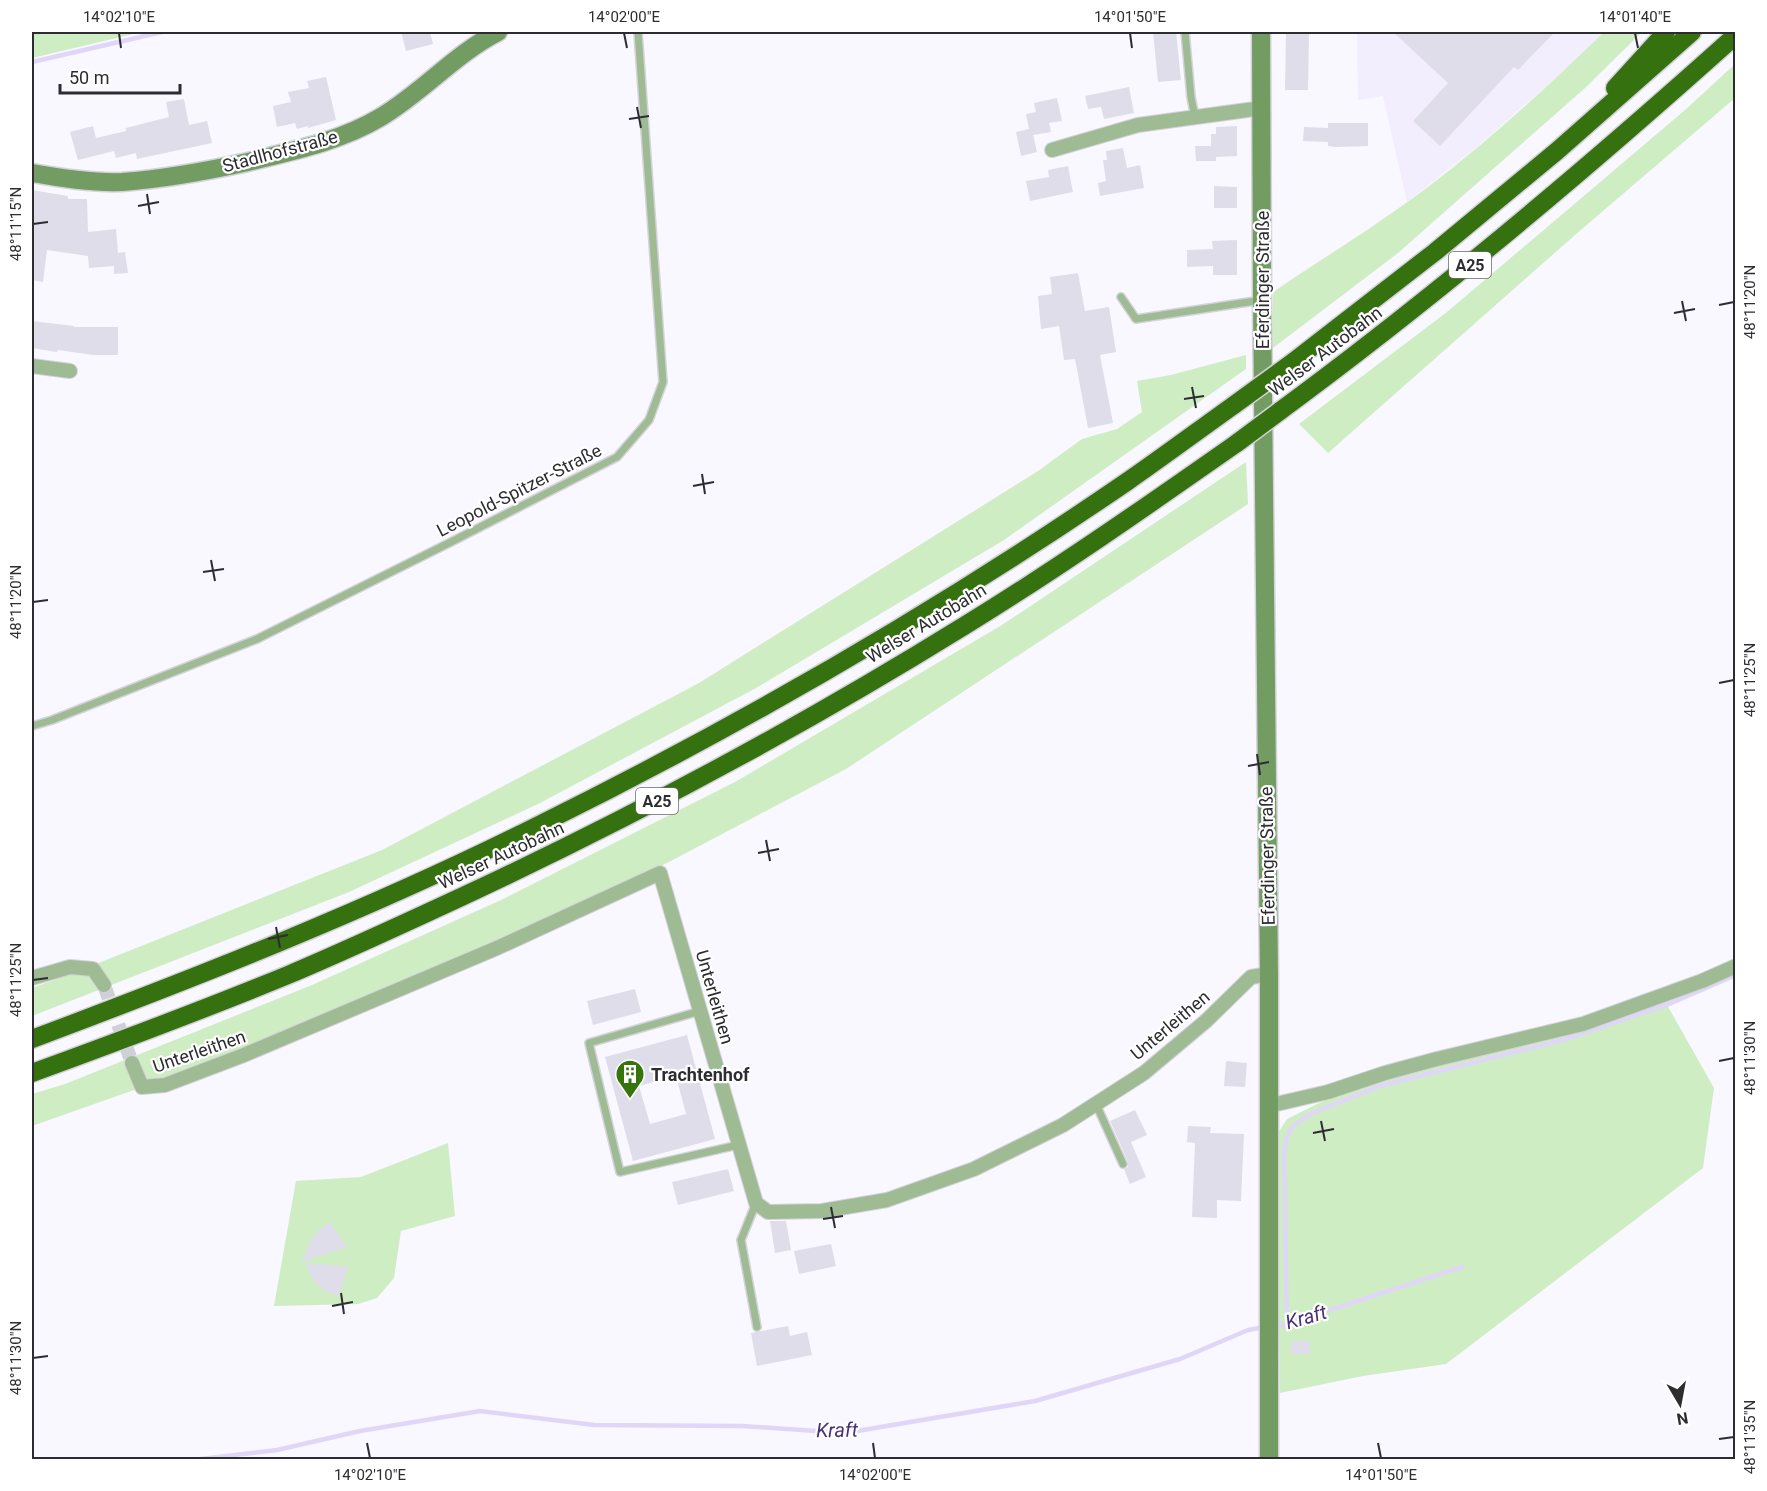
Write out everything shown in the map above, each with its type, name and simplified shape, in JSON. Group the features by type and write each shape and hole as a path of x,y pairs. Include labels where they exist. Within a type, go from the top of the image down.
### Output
{"highway":[{"path":"1557,152 1666,32"},
{"name":"Welser Autobahn","path":"32,1040 233,962 346,914 536,827 780,697 902,626 1128,481 1293,362 1435,252 1557,152 1692,32"},
{"name":"Welser Autobahn","path":"32,1073 291,974 548,857 687,785 839,700 964,626 1101,538 1237,443 1401,320 1494,245 1637,123 1736,34"}],"main road":[{"name":"Stadlhofstraße","path":"32,173 121,182 205,171 330,141 381,117 455,59 498,32"},
{"name":"Eferdinger Straße","path":"1261,32 1269,974 1269,1460"}],"street":[{"path":"1052,150 1138,125 1262,108"},
{"path":"32,366 70,371"},
{"name":"Unterleithen","path":"132,1064 142,1087 165,1085 244,1055 487,953 660,873 756,1203 768,1212 811,1212 886,1200 974,1169 1063,1125 1144,1073 1206,1021 1251,977 1269,974"},
{"path":"1268,1106 1328,1092 1437,1059 1583,1024 1702,981 1736,966"},
{"path":"32,978 70,967 93,969 104,985"}],"lane":[{"name":"Leopold-Spitzer-Straße","path":"32,726 257,639 451,543 617,457 649,420 663,382 638,32"},
{"path":"1185,32 1195,117"},
{"path":"1121,297 1136,319 1262,300"},
{"path":"700,1011 589,1043 620,1172 738,1145"},
{"path":"1096,1104 1123,1164"},
{"path":"756,1203 741,1240 757,1327"}],"shaded area":[{"path":"1357,32 1604,32 1478,146 1407,202 1383,96 1358,100"}],"green space":[{"path":"32,32 142,32 32,58"},
{"path":"1604,32 1642,32 1585,88 1398,253 1273,348 1273,292 1390,214 1458,163 1533,99"},
{"path":"1735,64 1735,98 1575,235 1328,453 1299,424 1447,312 1685,110"},
{"path":"1246,355 1246,369 1004,540 756,688 540,803 349,892 32,1016 32,988 382,850 699,683 1038,471 1082,439 1117,429 1142,412 1137,381 1171,375"},
{"path":"1246,462 1248,504 846,769 667,863 455,961 259,1043 32,1126 32,1094 65,1084 312,985 501,900 735,782 1002,625"},
{"path":"1666,1003 1714,1088 1703,1168 1446,1364 1363,1376 1280,1393 1276,1136 1287,1119 1379,1079 1567,1033"},
{"path":"448,1143 455,1216 401,1231 394,1278 377,1298 358,1304 274,1306 296,1181 361,1177"}],"building":[{"path":"401,32 430,32 433,44 406,51"},
{"path":"1153,32 1176,32 1181,80 1158,82"},
{"path":"1286,32 1309,32 1308,90 1285,90"},
{"path":"1393,32 1555,32 1518,70 1514,67 1440,146 1413,121 1448,83"},
{"path":"326,77 336,120 308,128 308,126 297,129 295,123 277,127 273,106 291,102 288,92 309,88 307,81"},
{"path":"1129,87 1134,113 1104,119 1101,107 1088,109 1085,96"},
{"path":"1057,98 1062,121 1049,123 1051,132 1033,135 1037,152 1021,156 1016,132 1029,129 1026,114 1036,112 1034,103"},
{"path":"184,99 189,125 207,121 212,143 137,159 136,153 116,158 114,151 78,160 70,132 93,126 96,138 126,131 126,128 169,117 166,102"},
{"path":"1328,123 1368,123 1368,146 1335,147 1328,146 1328,142 1303,141 1304,127 1328,128"},
{"path":"1237,126 1237,156 1216,157 1216,161 1196,161 1195,146 1211,146 1211,134 1216,134 1216,127"},
{"path":"1123,148 1127,168 1140,165 1144,188 1100,196 1098,183 1106,181 1103,160 1107,160 1106,151"},
{"path":"1068,166 1073,192 1030,201 1026,181 1049,177 1048,170"},
{"path":"1214,186 1237,187 1237,208 1214,208"},
{"path":"32,190 68,196 68,199 87,199 88,232 116,229 118,253 125,252 128,273 114,274 114,266 89,268 88,256 47,250 43,282 32,280"},
{"path":"1237,240 1237,275 1213,275 1213,266 1187,267 1187,250 1213,249 1212,241"},
{"path":"1078,273 1085,311 1109,307 1116,352 1100,355 1113,423 1088,428 1075,359 1064,360 1059,326 1041,329 1038,296 1052,294 1050,277"},
{"path":"32,321 74,327 118,327 118,355 93,355 32,348"},
{"path":"635,989 641,1012 593,1025 587,1001"},
{"name":"Trachtenhof","path":"687,1035 715,1139 633,1161 605,1057","holes":["676,1076 686,1114 650,1124 639,1086"]},
{"path":"1226,1061 1247,1063 1245,1087 1224,1086"},
{"path":"1135,1110 1147,1135 1131,1142 1146,1177 1130,1184 1124,1169 1128,1167 1128,1162 1110,1121"},
{"path":"1188,1126 1211,1127 1210,1133 1244,1134 1241,1201 1217,1200 1217,1218 1192,1217 1195,1143 1187,1142"},
{"path":"728,1169 734,1191 678,1205 672,1182"},
{"path":"770,1221 786,1221 791,1250 775,1253"},
{"path":"330,1222 347,1247 302,1262 310,1241"},
{"path":"831,1244 836,1266 799,1274 794,1251"},
{"path":"305,1263 348,1266 339,1296 323,1290 314,1281"},
{"path":"788,1326 790,1336 807,1332 812,1355 757,1366 751,1333"},
{"path":"1291,1341 1310,1341 1310,1354 1291,1354"}],"waterway":[{"path":"32,62 162,32"},
{"path":"1287,1324 1284,1155 1286,1140 1292,1127 1310,1114 1380,1086 1563,1040 1669,1004 1736,975"},
{"name":"Kraft","path":"1273,1326 1287,1324 1462,1267"},
{"name":"Kraft","path":"192,1460 277,1450 360,1431 480,1411 594,1425 742,1426 845,1433 1035,1401 1180,1359 1248,1330 1265,1327"}],"tunnel":[{"path":"104,985 132,1063"}],"place":[{"name":"Trachtenhof","path":"630,1100"}]}
